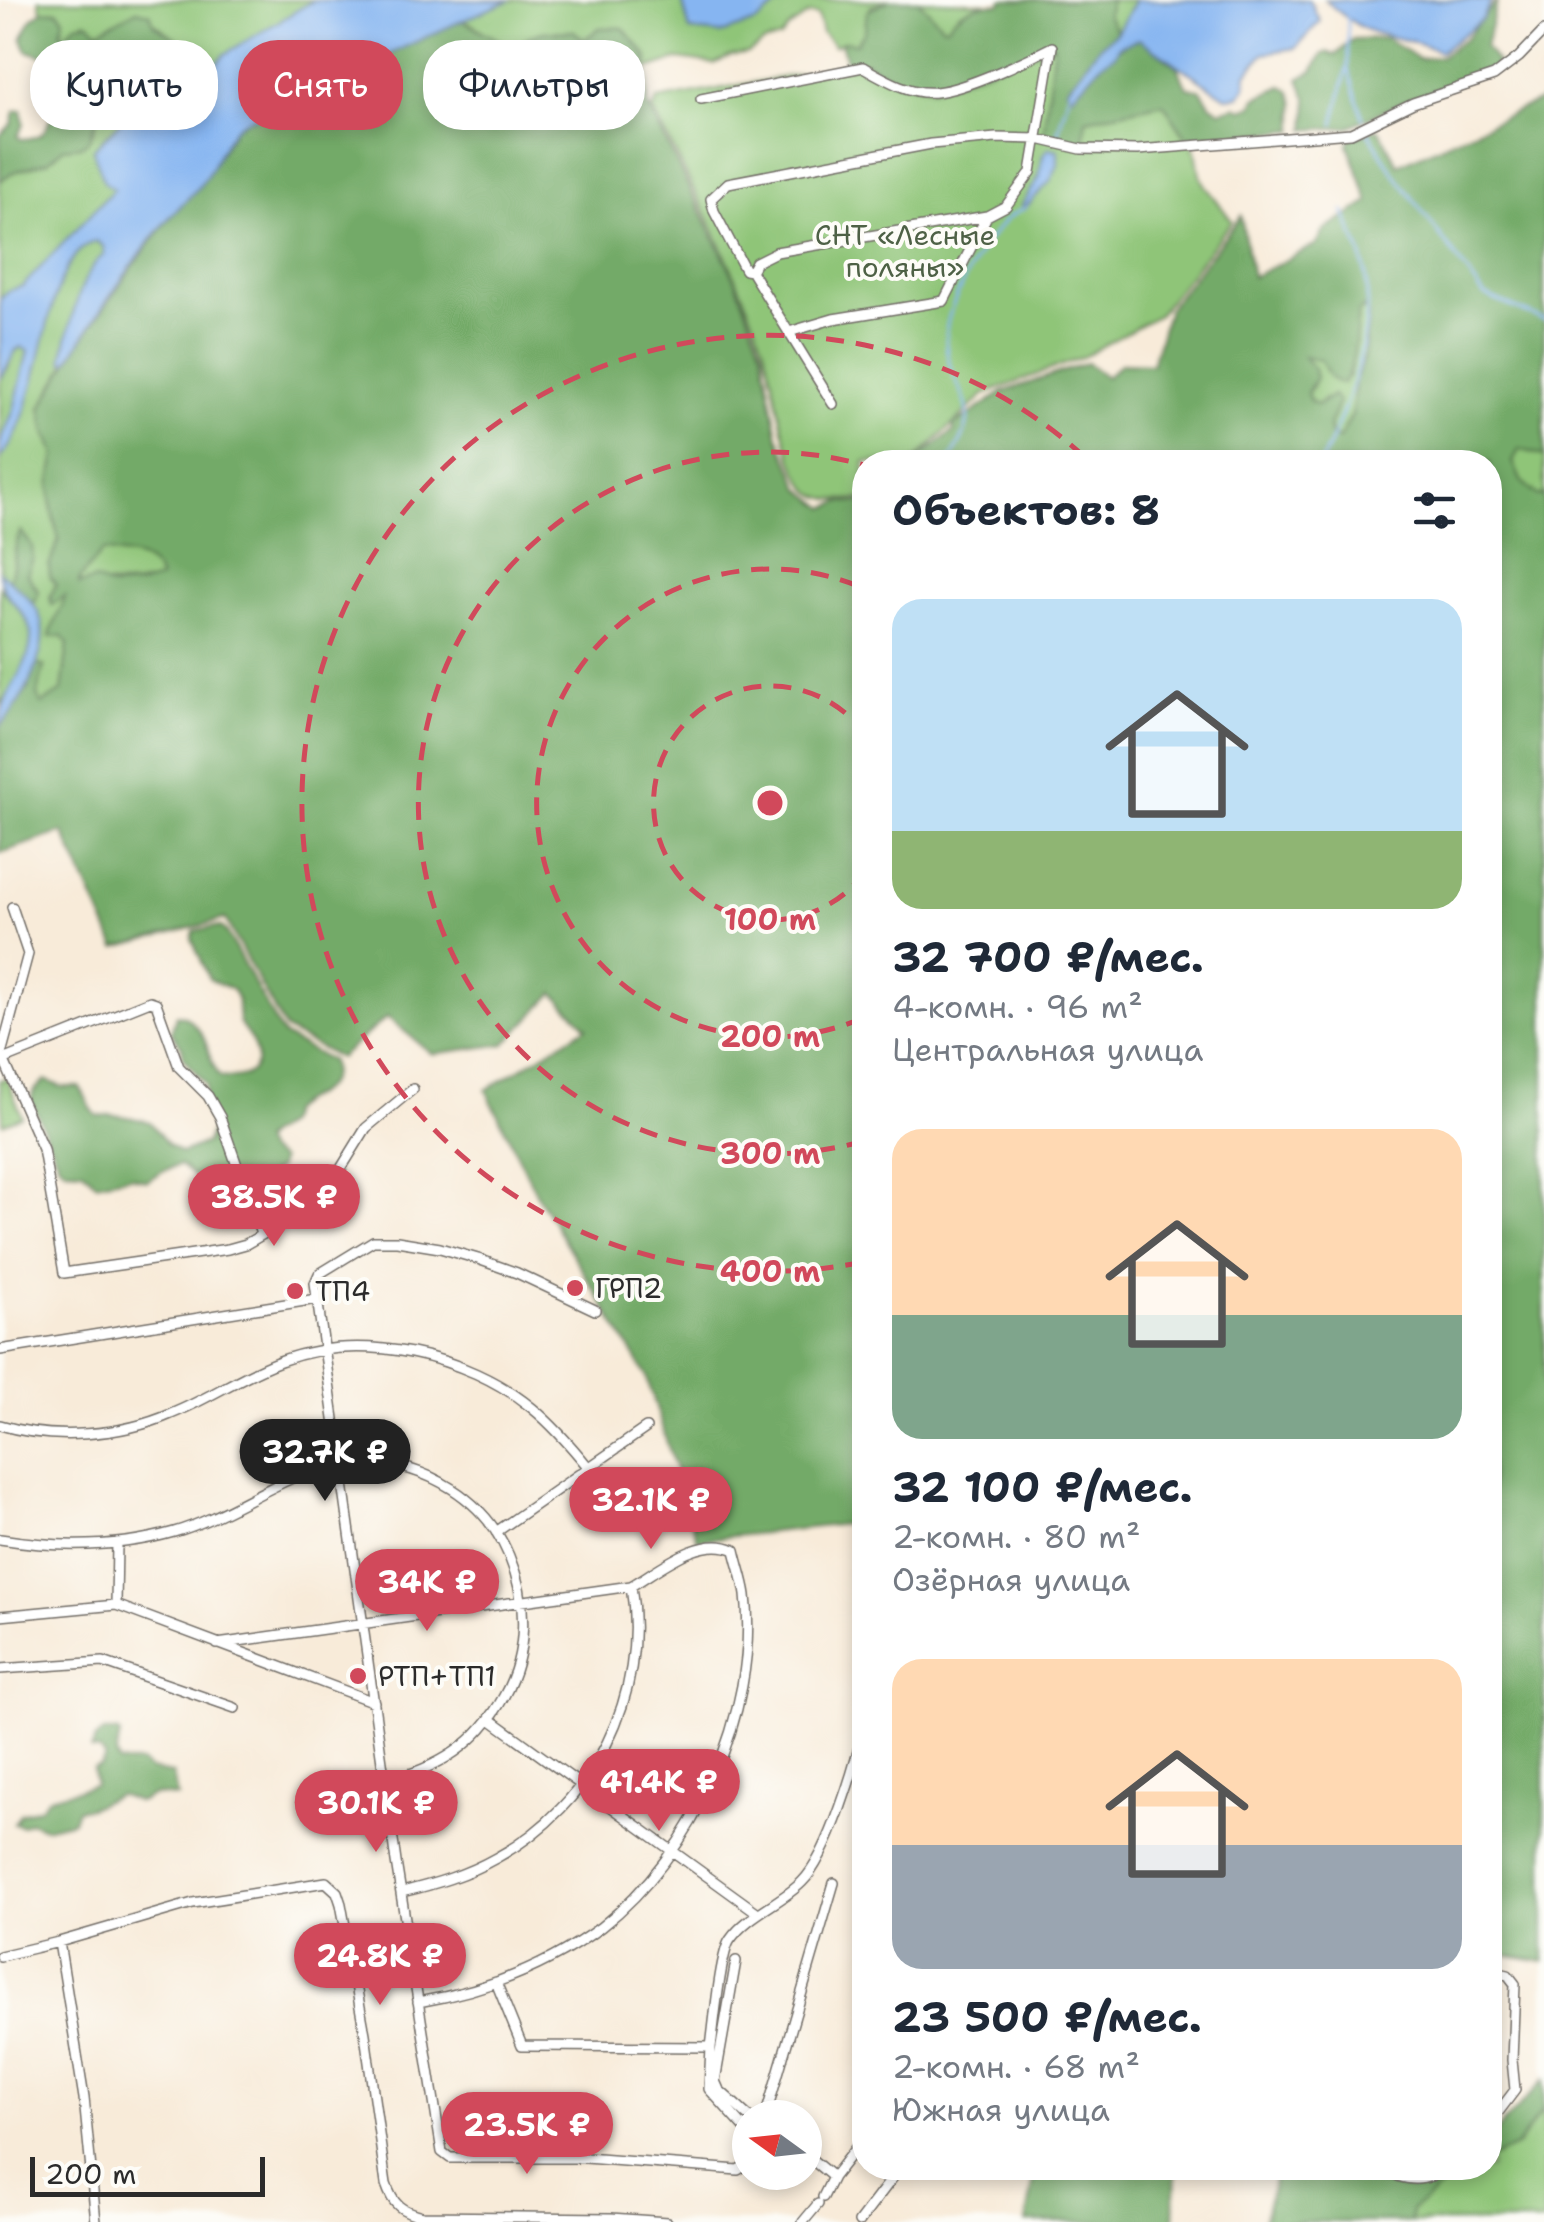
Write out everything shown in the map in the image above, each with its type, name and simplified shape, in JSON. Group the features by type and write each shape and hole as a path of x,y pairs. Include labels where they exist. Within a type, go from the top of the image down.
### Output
{"street":[{"path":"751,270 745,270 711,199 728,183 931,144 996,138 1038,139 1081,149 1138,150 1351,133 1413,103 1494,76 1544,30"},
{"path":"701,99 864,67 892,84 934,93 1021,63 1052,46 1038,139 1026,182 1006,206 988,216 776,252 756,262 751,270"},
{"path":"789,332 832,319 944,301 988,216"},
{"path":"751,270 833,404"},
{"path":"12,906 28,954 1,1061 43,1149 64,1273 228,1248 261,1234 324,1196 366,1128 413,1089"},
{"path":"1,1061 150,1001 159,1006 180,1067 208,1096 220,1117 261,1234"},
{"path":"595,1310 504,1268 440,1248 397,1241 373,1241 320,1274 315,1283 418,2002 442,2152 447,2157 586,2158 732,2170"},
{"path":"0,1350 317,1300"},
{"path":"0,1425 88,1434 138,1427 285,1359 354,1349 424,1356 490,1379 532,1408 589,1468"},
{"path":"496,1532 646,1428"},
{"path":"0,1539 117,1543 176,1532 338,1462 398,1466 440,1481 482,1512 517,1576 522,1602 520,1652 514,1675 490,1720 444,1762 385,1781"},
{"path":"116,1605 117,1543"},
{"path":"217,1644 631,1586 690,1552 723,1544 735,1550 746,1592 747,1626 744,1674 735,1720 700,1806 673,1849 641,1889 603,1925 562,1953 458,1996 418,2002"},
{"path":"402,1892 446,1881 499,1857 541,1828 581,1786 606,1748 620,1717 635,1654 637,1621 631,1586"},
{"path":"0,1616 116,1605 374,1702"},
{"path":"0,1670 103,1662 235,1708"},
{"path":"490,1720 758,1913"},
{"path":"732,2115 708,2089 727,1946 758,1913 801,1883 812,1868 852,1779"},
{"path":"0,1956 193,1903 326,1882 337,1892 341,1904 365,2034 386,2184 392,2201 404,2211 422,2216 667,2222"},
{"path":"770,2100 834,1883"},
{"path":"60,1942 84,2098 96,2222"},
{"path":"732,2102 715,2082 736,1962"},
{"path":"1502,1974 1508,1975 1516,1988 1512,2060 1515,2090 1502,2107"},
{"path":"496,1982 522,2046 711,2048"},
{"path":"804,2222 852,2152"},
{"path":"822,2168 832,2177"},
{"path":"859,2222 891,2180"}],"green space":[{"path":"39,0 314,0 254,40 238,40 238,51 218,64 218,40 169,40 169,34 137,10 97,32 85,21 64,36 64,18 58,11 41,11"},
{"path":"511,0 682,0 690,31 782,5 785,0 890,0 871,6 866,30 856,45 846,41 834,46 822,33 818,15 809,14 781,38 749,53 714,64 679,59 648,69 645,40 633,40 623,28 600,28 584,40 492,40 461,20"},
{"path":"890,0 918,0 947,26 971,8 1000,4 1002,0 1111,0 1107,15 1117,32 1099,47 1067,88 1073,93 1112,53 1140,39 1178,67 1187,88 1200,89 1211,105 1221,111 1253,105 1256,98 1282,86 1290,90 1295,103 1295,130 1187,138 1163,103 1086,119 1083,144 1043,135 1054,45 934,89 899,82 866,62 847,65 841,43 856,44 865,31 867,11"},
{"path":"918,0 986,3 960,12 943,26"},
{"path":"1111,0 1135,0 1117,32 1107,15"},
{"path":"1498,0 1485,47 1497,63 1491,71 1411,98 1349,127 1306,130 1308,101 1299,79 1313,71 1322,55 1336,55 1353,39 1386,38 1419,59 1441,56 1466,38"},
{"path":"137,10 150,13 154,25 177,40 30,40 30,52 22,39 31,21 43,11 58,11 64,19 64,36 76,24 89,22 98,31"},
{"path":"461,20 499,40 423,40 423,130 645,130 645,54 648,106 735,279 763,354 778,436 801,489 826,508 852,502 852,1523 697,1540 646,1375 539,1199 486,1090 587,1027 554,993 505,1044 432,1054 387,1017 339,1058 285,1030 225,919 116,948 63,832 0,853 0,726 28,689 36,665 44,666 37,695 42,704 62,691 68,644 62,636 50,637 65,596 52,605 50,597 56,584 50,578 49,566 59,540 50,486 56,454 41,408 79,344 167,221 204,180 235,128 403,130 403,46","holes":["103,551 144,560 160,579 139,585 112,587 95,580 79,585 80,578"]},
{"path":"599,28 623,28 633,40 584,40"},
{"path":"574,31 584,40 524,40 543,32"},
{"name":"СНТ «Лесные поляны»","path":"1055,45 1086,119 1163,103 1196,151 1206,186 1232,221 1158,315 1081,358 985,394 926,450 852,450 852,499 834,499 812,492 798,473 769,364 752,317 653,110 657,100 866,62 899,82"},
{"path":"1544,99 1544,456 1519,449 1513,462 1521,481 1538,496 1544,495 1544,1962 1502,1955 1502,450 929,450 954,431 953,426 1003,392 1087,363 1106,377 1121,363 1152,364 1168,309 1241,216 1252,277 1317,244 1324,231 1369,202 1348,144 1351,138 1378,128 1398,165","holes":["1364,307 1368,315 1364,356 1355,381 1352,415 1339,439 1331,435 1329,426 1339,402 1333,395 1318,405 1310,401 1307,393 1316,378 1304,357 1321,360 1331,378 1343,383 1353,359 1358,313"]},
{"path":"22,110 20,139 46,130 93,130 81,146 63,148 49,161 11,173 0,181 0,135 12,124 15,111"},
{"path":"112,130 99,143 115,188 23,286 8,291 0,299 0,181 11,173 49,161 63,148 81,145 93,132"},
{"path":"97,241 104,247 104,256 82,288 69,335 64,362 67,363 41,408 56,454 50,486 59,540 49,566 56,584 53,604 66,595 51,637 62,636 68,644 62,691 42,704 37,695 44,667 36,665 40,625 32,604 37,588 27,574 20,532 9,581 0,572 0,458 15,436 26,407 64,273 79,251"},
{"path":"1364,307 1368,315 1364,356 1355,381 1352,415 1339,439 1331,435 1325,399 1318,405 1310,401 1307,393 1313,386 1304,356 1321,360 1349,376 1358,313"},
{"path":"20,347 28,350 23,374 0,443 0,380 10,357"},
{"path":"1519,449 1544,456 1544,495 1538,496 1521,481 1513,462"},
{"path":"21,531 32,546 33,559 27,574 39,593 32,604 9,581"},
{"path":"103,551 144,560 160,579 140,584 79,586 80,578"},
{"path":"0,587 29,625 31,646 0,705"},
{"path":"221,927 227,933 284,1036 331,1061 332,1072 325,1087 289,1112 283,1127 262,1141 266,1150 280,1160 278,1168 263,1180 236,1178 223,1191 214,1193 180,1165 147,1181 131,1176 96,1183 83,1170 65,1169 58,1163 31,1100 45,1080 62,1087 79,1087 98,1116 150,1122 167,1144 182,1153 206,1143 212,1127 204,1112 206,1085 183,1057 182,1047 171,1032 176,1015 185,1016 201,1033 220,1077 245,1075 255,1067 256,1052 240,1024 236,995 209,979 192,939 194,931"},
{"path":"7,1078 22,1116 3,1124 0,1080"},
{"path":"104,1732 120,1735 118,1763 141,1763 150,1770 173,1774 177,1797 154,1795 138,1802 118,1795 77,1809 73,1821 44,1828 30,1822 14,1824 20,1814 40,1807 49,1797 95,1785 93,1769 101,1766 105,1757 100,1751 91,1750"},
{"path":"1544,2080 1544,2108 1516,2147 1502,2153 1502,2125"},
{"path":"1544,2108 1544,2222 1411,2222 1412,2210 1451,2180 1502,2180 1502,2153 1516,2147"},
{"path":"1034,2180 1176,2180 1174,2222 1026,2222"},
{"path":"1274,2180 1364,2180 1411,2189 1452,2180 1412,2210 1411,2222 1263,2222"}],"water":[{"path":"314,0 511,0 403,48 403,40 248,40"},
{"path":"682,0 785,0 757,22 721,34 690,31"},
{"path":"1135,0 1309,0 1320,21 1296,48 1264,53 1246,75 1246,87 1239,96 1226,97 1139,39 1120,45 1115,55 1101,64 1072,96 1067,89 1099,47 1117,32"},
{"path":"1325,0 1492,0 1482,20 1440,52 1364,29"},
{"path":"238,46 238,126 204,180 141,253 67,363 63,357 77,302 88,274 104,255 104,247 97,241 79,251 54,302 15,436 0,458 0,443 13,412 28,351 21,347 16,350 0,380 0,299 8,291 23,286 114,189 104,182 93,150 112,130 218,130 218,62"},
{"path":"1049,148 1058,150 1058,165 1050,181 1024,209 1022,205 1039,177 1043,155"},
{"path":"0,572 38,612 42,641 34,673 0,726 5,701 27,659 31,635 26,618 1,582"}],"waterway":[{"path":"1334,124 1348,65 1347,17"},
{"path":"1348,68 1363,119"},
{"path":"1056,138 1069,93"},
{"path":"1368,132 1484,295 1544,320"},
{"path":"955,450 967,424 967,409 947,354 948,321 968,273 988,241 1007,219 1026,207"},
{"path":"1326,450 1351,390 1367,311 1363,261 1344,211"}],"place":[{"name":"ГРП2","path":"575,1288"},
{"name":"ТП4","path":"295,1291"},
{"name":"РТП+ТП1","path":"358,1676"}]}
